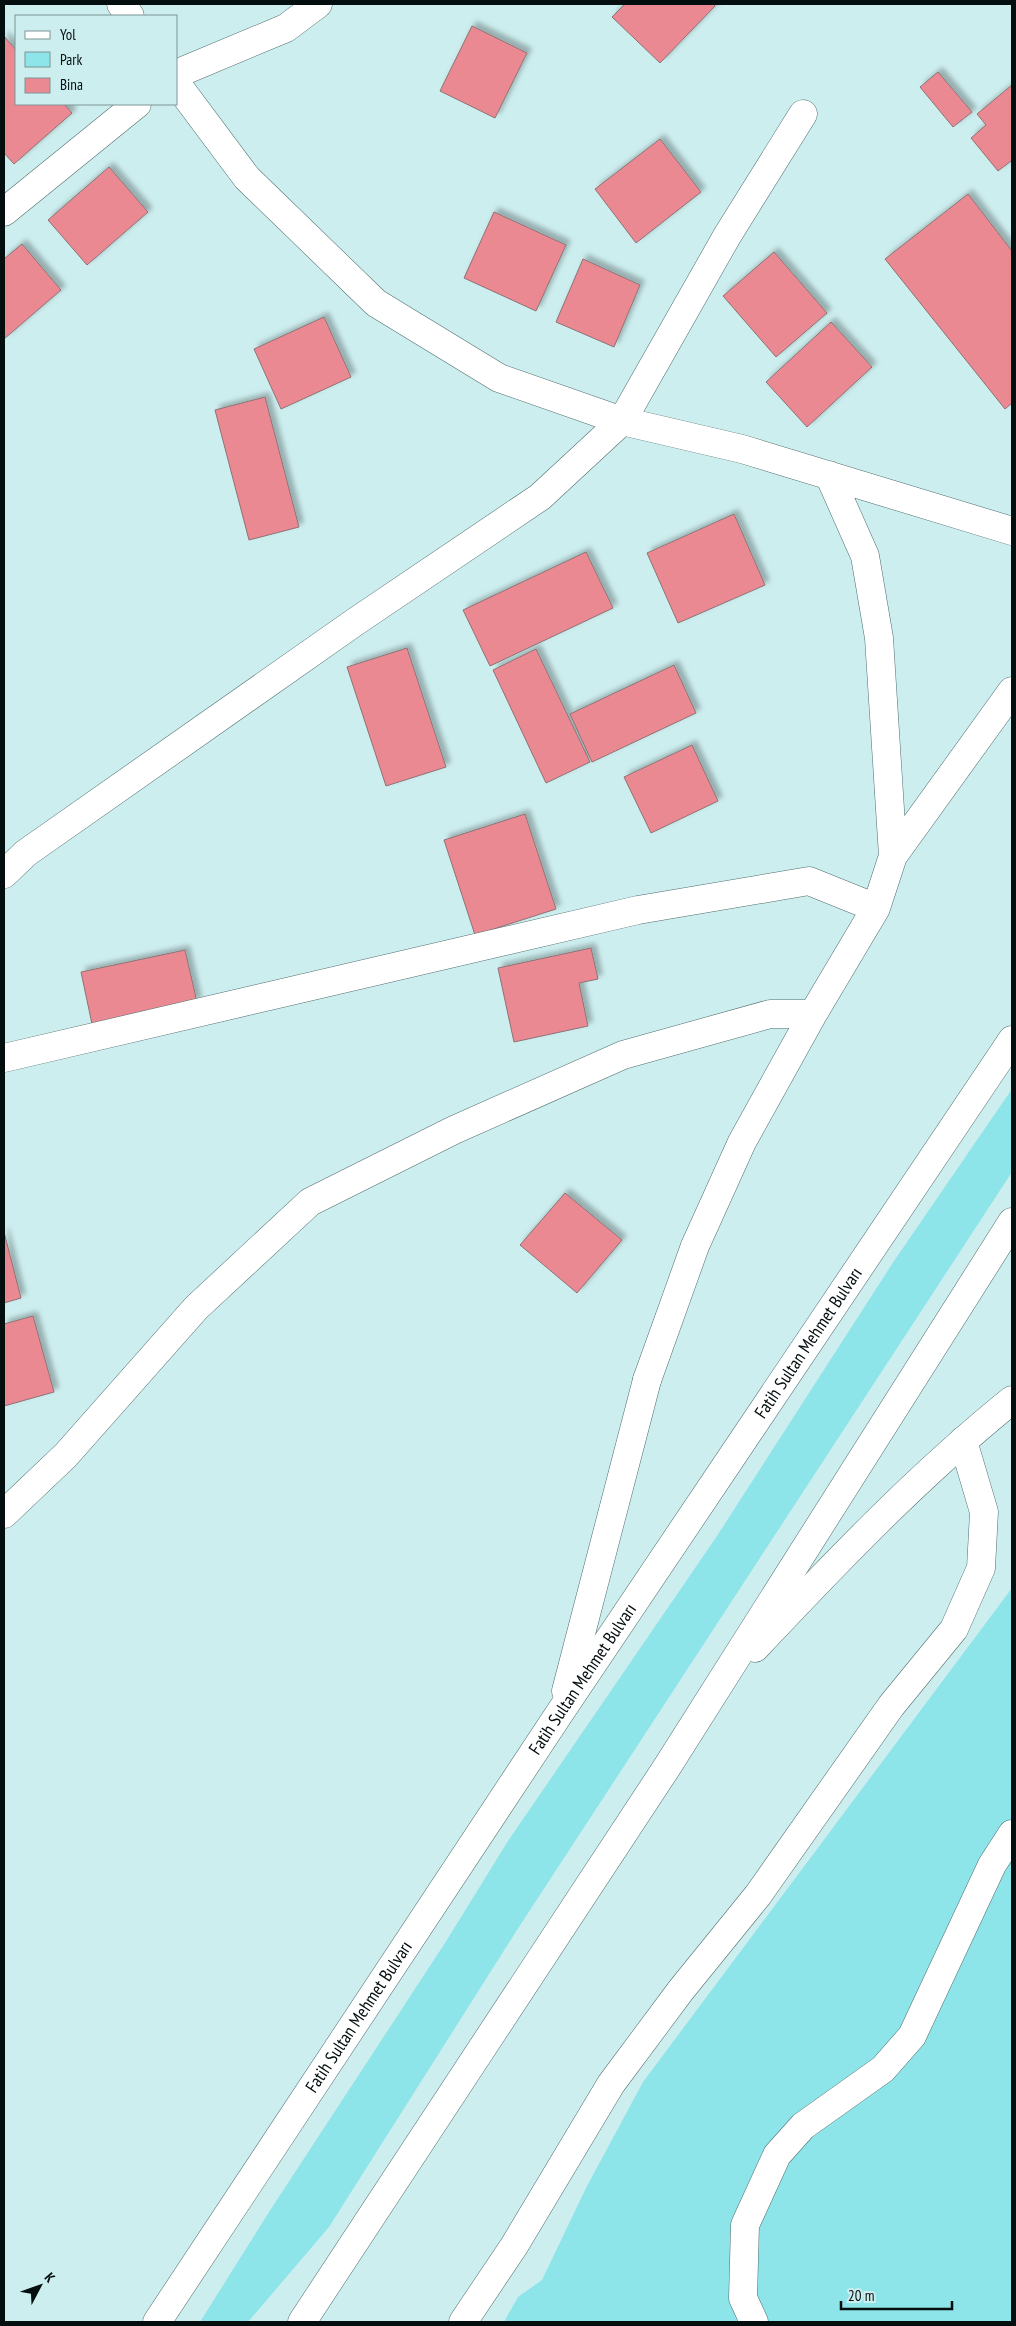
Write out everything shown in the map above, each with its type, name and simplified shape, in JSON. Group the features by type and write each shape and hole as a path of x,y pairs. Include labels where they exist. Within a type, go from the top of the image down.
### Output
{"main road":[{"path":"121,4 129,15"},
{"path":"178,73 286,28 318,4"},
{"path":"178,86 247,178 376,303 499,378 622,421 742,449 1012,531"},
{"path":"4,212 136,105"},
{"path":"4,874 26,853 355,622 540,497 622,421 727,236 803,114"},
{"path":"830,475 865,556 879,638 893,856"},
{"path":"561,1711 647,1380 694,1246 742,1142 813,1014 876,908 893,856 1012,691"},
{"path":"4,1058 638,910 809,881 876,908"},
{"path":"4,1514 66,1455 196,1308 310,1202 454,1130 623,1055 770,1014 813,1014"},
{"name":"Fatih Sultan Mehmet Bulvarı","path":"157,2322 561,1711 1012,1040"},
{"path":"302,2322 667,1767 1012,1222"},
{"path":"710,1697 865,1532 963,1441 1012,1400"},
{"path":"463,2322 514,2246 611,2084 681,1990 758,1894 892,1706 954,1629 981,1568 984,1512 963,1441"},
{"path":"754,2322 743,2298 745,2225 777,2154 803,2126 883,2069 912,2036 992,1865 1012,1834"}],"green space":[{"path":"1012,1089 1012,1172 517,1930 329,2227 248,2322 200,2322 269,2212 445,1943 508,1841 717,1536 894,1261"},
{"path":"1012,1588 1012,2322 504,2322 518,2297 542,2280 586,2188 643,2082"}],"building":[{"path":"625,4 713,4 715,6 660,63 612,17"},
{"path":"472,26 527,53 495,118 440,91"},
{"path":"4,36 15,49 15,105 65,105 72,113 14,164 4,153"},
{"path":"938,72 972,112 953,127 920,87"},
{"path":"1012,85 1012,162 998,171 971,138 986,125 977,114"},
{"path":"660,139 701,192 636,243 595,189"},
{"path":"109,167 148,212 87,265 48,220"},
{"path":"968,194 1012,251 1012,403 1005,409 885,259"},
{"path":"494,212 566,245 536,311 464,278"},
{"path":"22,244 61,290 4,339 4,259"},
{"path":"774,252 827,313 776,357 723,296"},
{"path":"583,259 640,285 614,347 556,322"},
{"path":"324,317 351,377 281,409 254,349"},
{"path":"831,322 872,367 807,427 766,382"},
{"path":"265,397 299,527 249,540 215,410"},
{"path":"734,514 765,585 678,623 647,553"},
{"path":"586,552 613,608 490,666 463,610"},
{"path":"407,648 446,767 386,786 347,667"},
{"path":"536,649 590,762 546,783 493,670"},
{"path":"674,665 696,713 592,762 570,714"},
{"path":"692,745 718,801 651,833 624,777"},
{"path":"525,814 556,909 475,935 444,840"},
{"path":"591,948 598,979 579,983 588,1026 514,1042 498,968"},
{"path":"185,950 197,1002 92,1024 81,972"},
{"path":"565,1193 622,1240 577,1293 520,1245"},
{"path":"4,1232 21,1298 4,1303"},
{"path":"33,1316 54,1392 4,1406 4,1324"}]}
